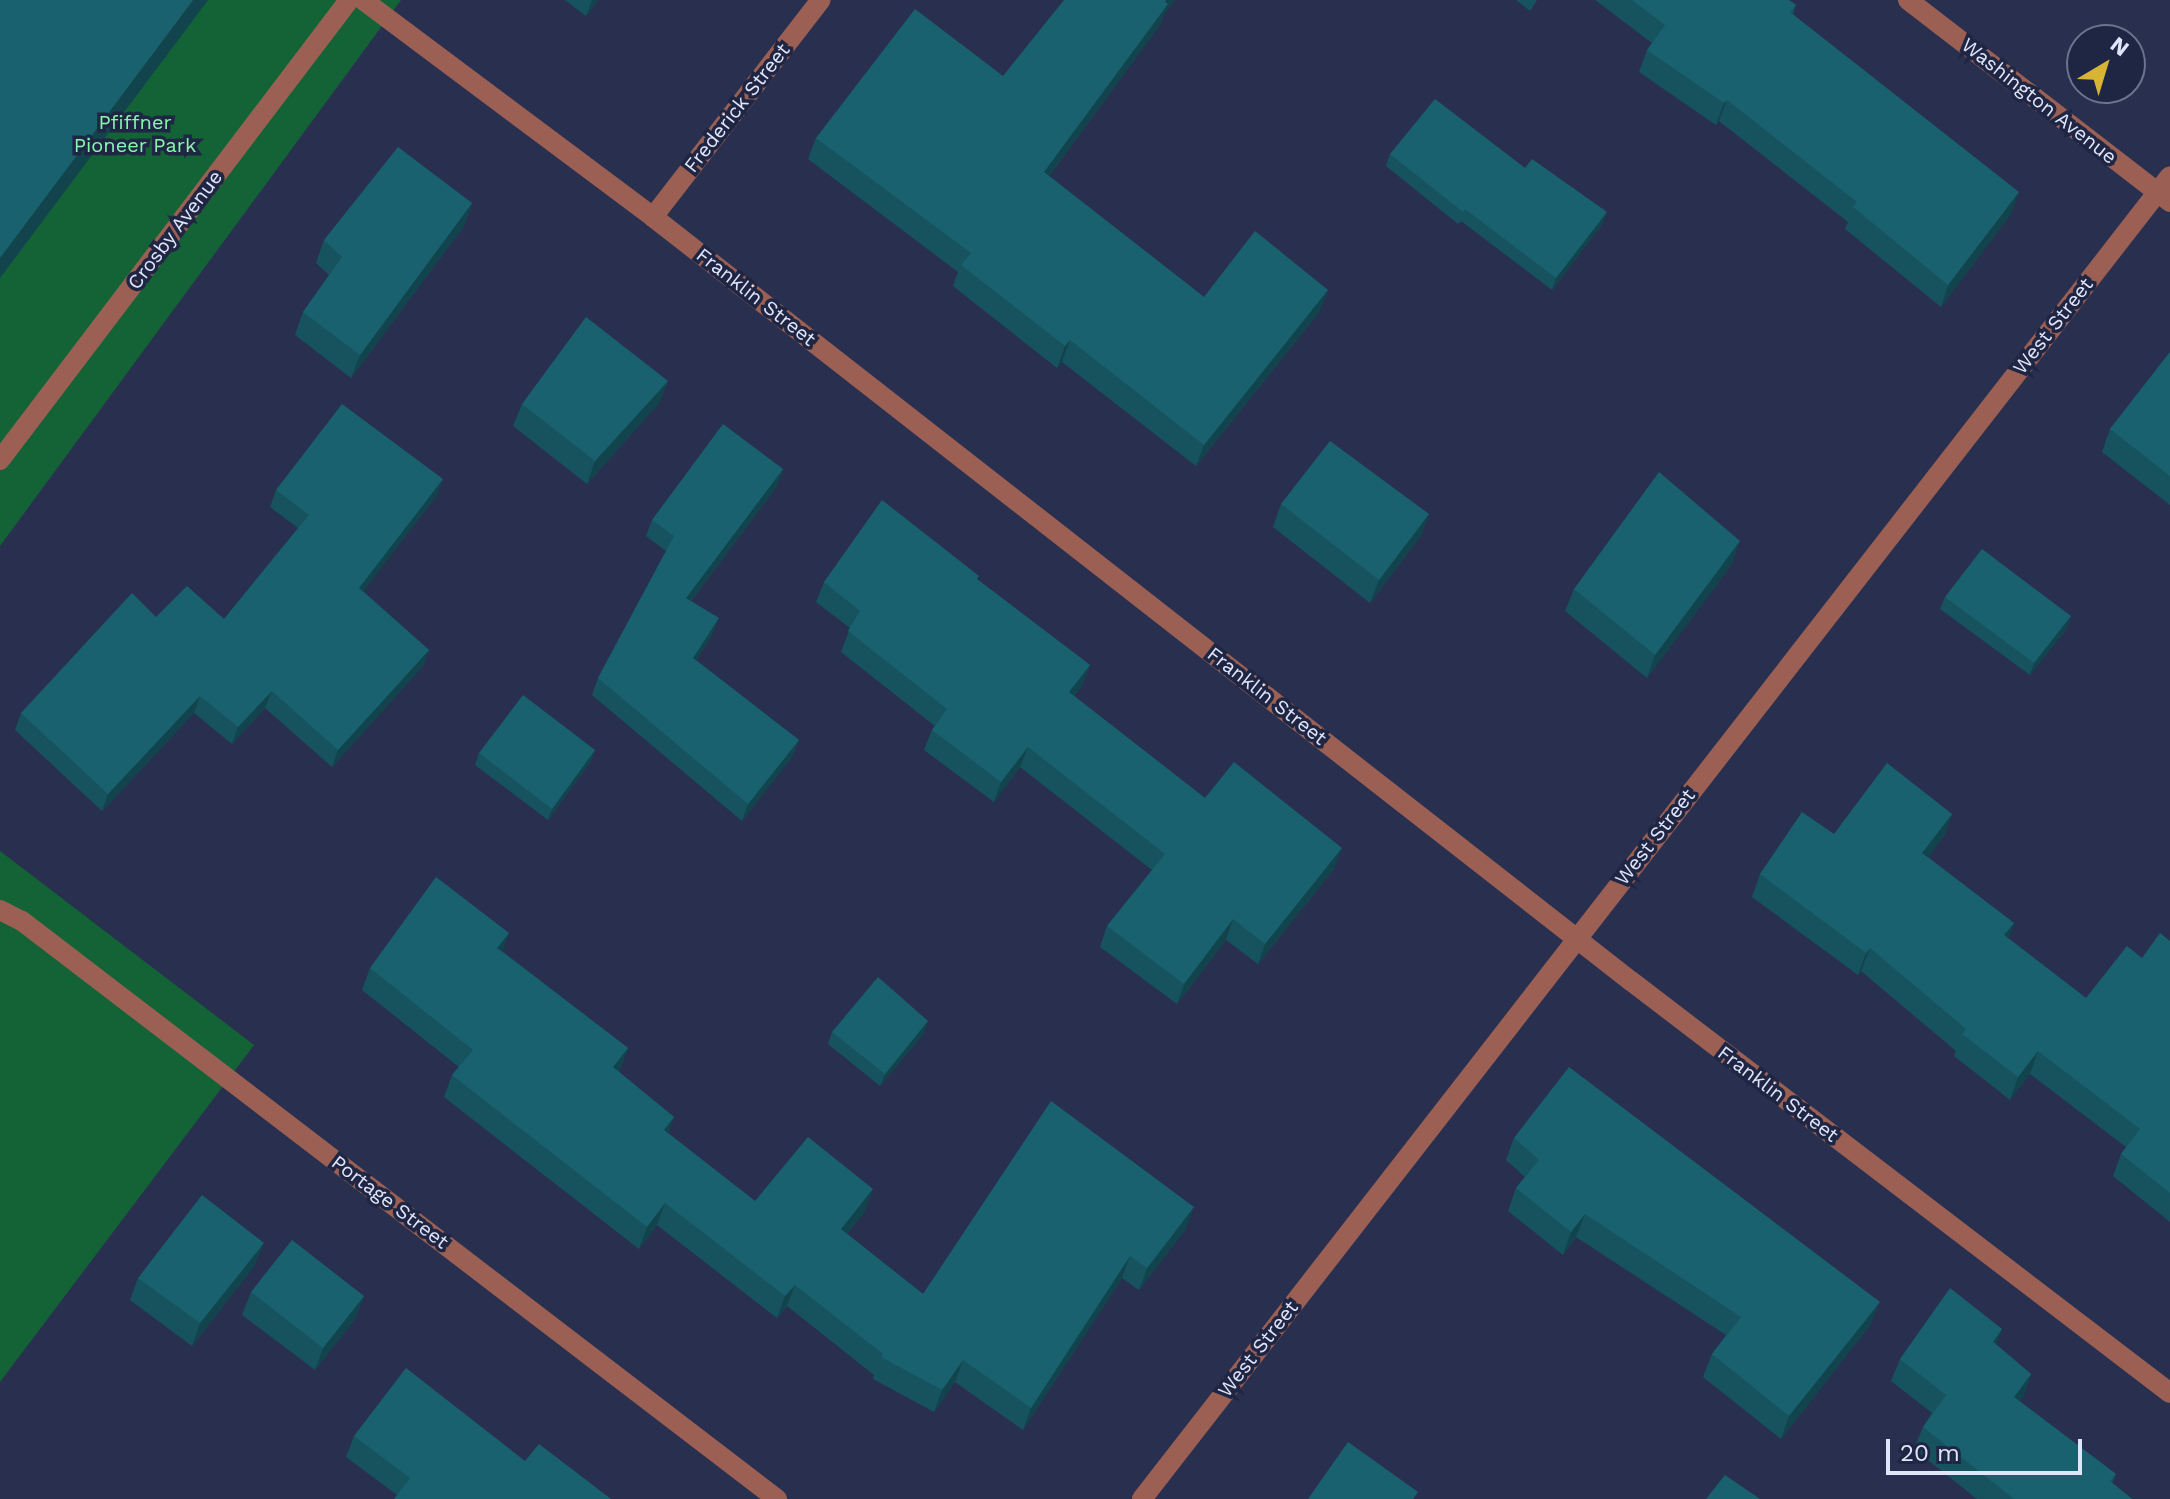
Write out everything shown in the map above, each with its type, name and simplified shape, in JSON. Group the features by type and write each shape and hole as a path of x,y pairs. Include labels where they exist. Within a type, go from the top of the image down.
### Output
{"street":[{"name":"Crosby Avenue","path":"0,460 349,0"},
{"name":"Franklin Street","path":"363,0 653,217 1577,939 2170,1393"},
{"name":"Frederick Street","path":"653,217 821,0"},
{"name":"Washington Avenue","path":"1908,0 2166,190"},
{"name":"West Street","path":"1142,1499 1577,939 2166,190"},
{"name":"Portage Street","path":"0,910 22,921 777,1499"}],"green space":[{"name":"Pfiffner Pioneer Park","path":"0,0 401,0 0,546"},
{"path":"0,851 254,1045 0,1382"}],"building":[{"path":"0,0 193,0 0,258"},
{"path":"1064,0 1166,0 1168,4 1044,172 1204,297 1255,231 1328,290 1204,445 1070,340 1065,346 961,265 971,253 816,138 915,9 1003,76"},
{"path":"1632,0 1789,0 1796,5 1790,12 2019,192 1948,285 1853,207 1857,202 1727,100 1724,103 1647,50 1665,25"},
{"path":"1435,99 1525,168 1532,159 1607,212 1556,278 1465,209 1463,212 1390,154"},
{"path":"398,147 472,203 360,355 303,312 342,257 324,240"},
{"path":"586,317 668,381 595,461 522,404"},
{"path":"2170,352 2170,476 2110,429"},
{"path":"342,404 443,479 359,588 429,650 338,750 272,691 238,727 200,696 108,794 21,713 132,593 156,617 187,586 224,619 309,515 276,490"},
{"path":"723,424 783,469 686,598 719,618 693,658 799,740 748,804 598,678 674,536 652,520"},
{"path":"1330,441 1429,514 1379,580 1281,504"},
{"path":"1659,472 1740,541 1655,655 1574,589"},
{"path":"882,500 979,576 977,579 1090,665 1069,692 1205,798 1234,762 1342,848 1265,944 1233,919 1184,984 1107,926 1165,854 1028,747 1001,782 932,730 947,709 848,631 860,611 824,582"},
{"path":"1982,549 2071,616 2034,663 1945,597"},
{"path":"523,695 595,750 552,809 479,753"},
{"path":"1887,763 1952,814 1922,853 2014,923 2004,935 2086,998 2127,946 2142,958 2160,933 2170,941 2170,1193 2121,1154 2140,1129 2038,1051 2018,1077 1962,1034 1966,1029 1870,948 1866,953 1760,874 1802,812 1834,834"},
{"path":"436,877 509,933 497,948 628,1048 613,1067 674,1117 664,1130 755,1201 808,1137 873,1189 841,1229 923,1294 1051,1101 1194,1207 1147,1268 1130,1256 1031,1408 963,1360 942,1390 881,1357 883,1354 795,1285 785,1296 665,1203 647,1227 452,1075 473,1050 370,968"},
{"path":"878,977 928,1021 885,1074 832,1032"},
{"path":"1569,1067 1880,1302 1789,1416 1712,1354 1741,1317 1585,1214 1571,1232 1516,1188 1539,1160 1514,1138"},
{"path":"202,1195 264,1243 200,1323 138,1278"},
{"path":"292,1240 364,1296 323,1348 251,1292"},
{"path":"1950,1288 2002,1329 1993,1342 2031,1374 2014,1397 2116,1474 2110,1481 2132,1499 2014,1499 1923,1427 1946,1395 1900,1359"},
{"path":"406,1368 525,1461 539,1444 611,1499 394,1499 410,1478 354,1436"},
{"path":"1348,1442 1418,1492 1413,1499 1308,1499"},
{"path":"1725,1475 1760,1499 1706,1499"}]}
